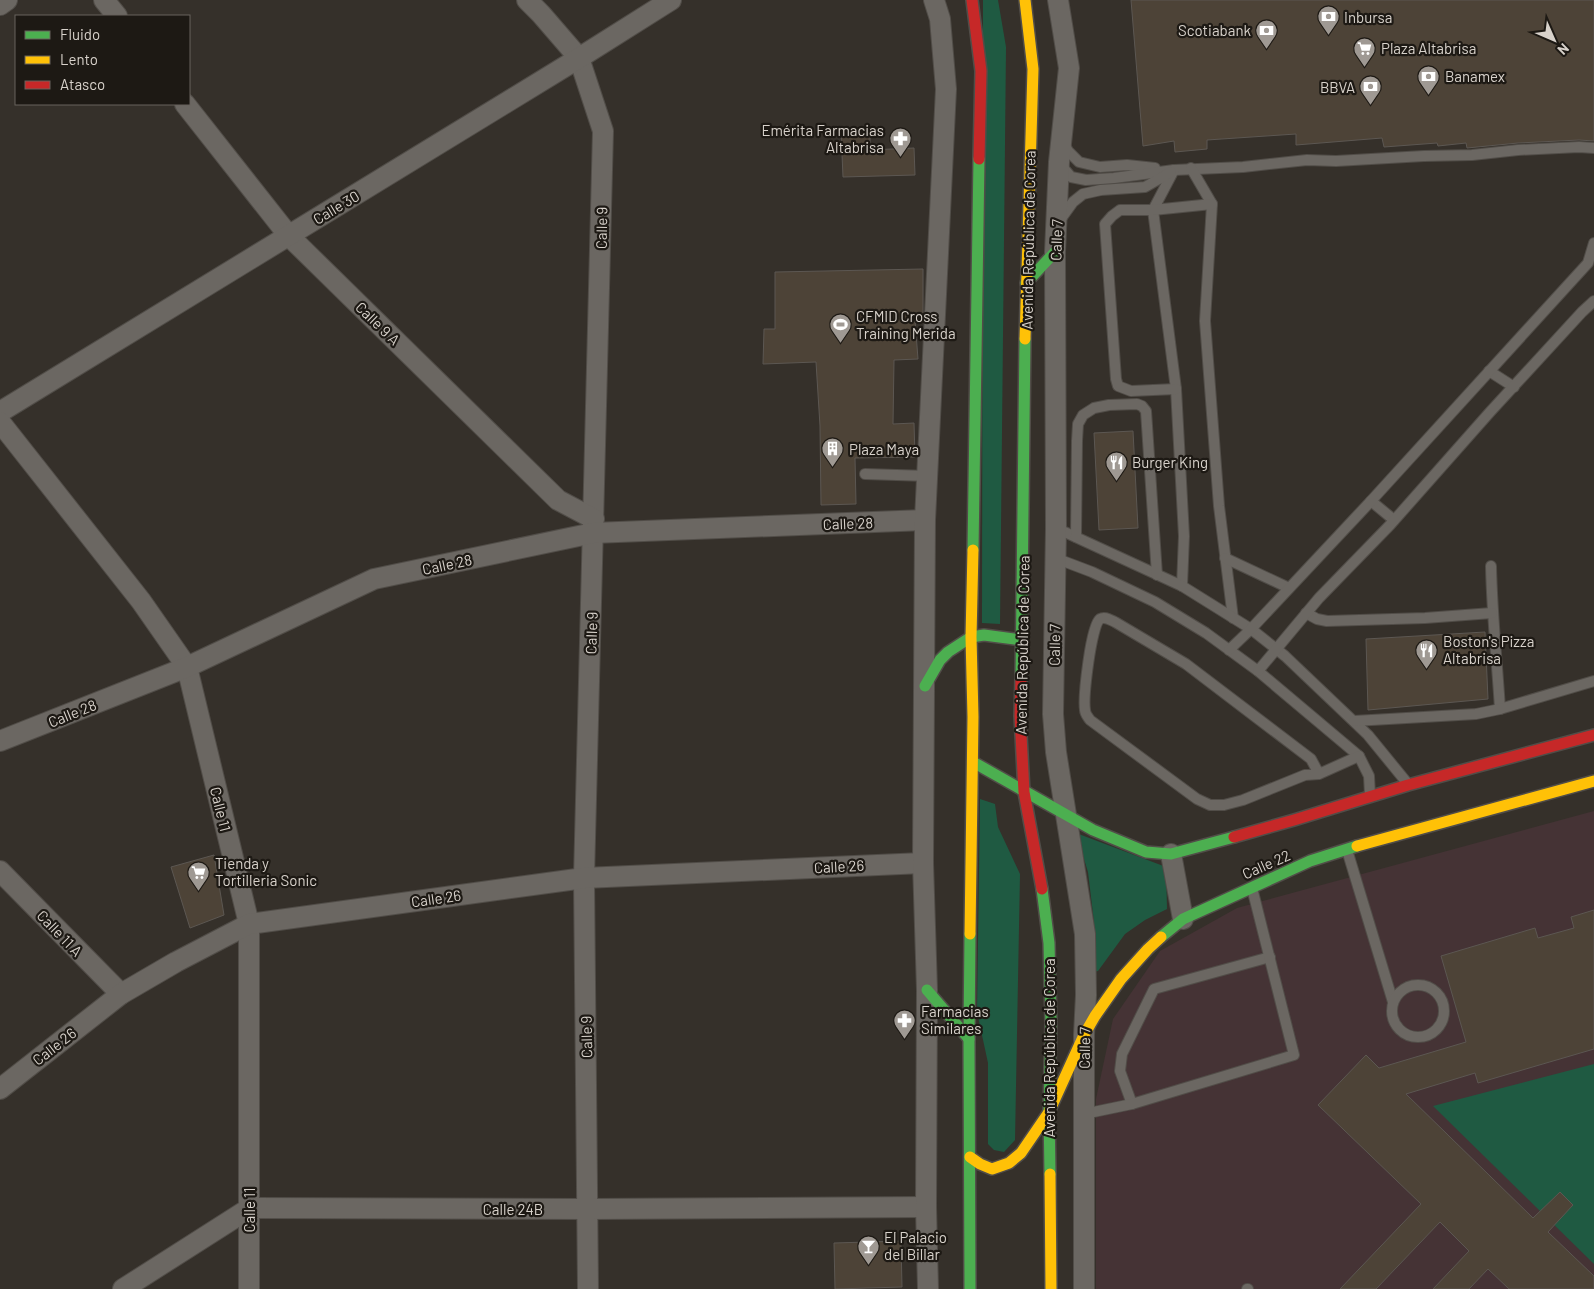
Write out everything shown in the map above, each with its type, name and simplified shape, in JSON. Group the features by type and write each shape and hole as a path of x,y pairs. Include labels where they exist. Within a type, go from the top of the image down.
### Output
{"main road":[{"path":"970,1289 973,762 971,637 981,71 972,0"},
{"name":"Avenida República de Corea","path":"1025,0 1033,69 1026,283 1020,716 1024,792 1040,877 1049,943 1052,1289"},
{"path":"1026,283 1055,252"},
{"path":"925,686 940,660 948,652 971,637 984,635 1022,640"},
{"name":"Calle 22","path":"973,762 1093,830 1146,852 1171,854 1294,820 1408,784 1594,735"},
{"name":"Calle 22","path":"970,1157 992,1169 1009,1163 1021,1153 1049,1112 1084,1035 1095,1016 1121,979 1148,949 1183,919 1310,861 1347,849 1594,781"},
{"path":"927,990 970,1038"}],"street":[{"path":"0,4 7,0"},
{"path":"104,0 116,15"},
{"name":"Calle 9","path":"527,0 579,58 603,131 584,878 588,1289"},
{"name":"Calle 30","path":"0,412 671,0"},
{"path":"928,1289 926,1207 927,990 923,863 926,520 946,89 940,19 934,0"},
{"name":"Calle 7","path":"1058,0 1069,68 1059,162 1055,252 1056,528 1053,714 1056,752 1086,934 1084,1289"},
{"name":"Calle 9 A","path":"186,105 289,236 558,500 594,526"},
{"name":"Calle 11","path":"0,422 141,601 187,667 249,924 249,1289"},
{"name":"Calle 28","path":"0,741 187,667 374,579 594,526 926,520"},
{"path":"1171,854 1183,919"},
{"name":"Calle 26","path":"0,1089 121,994 176,962 249,924 584,878 923,863"},
{"name":"Calle 11 A","path":"0,871 121,994"},
{"name":"Calle 24B","path":"250,1208 926,1207"},
{"path":"123,1289 250,1208"}],"lane":[{"path":"1061,139 1068,151 1079,162 1086,164 1100,167 1127,165 1174,170"},
{"path":"1059,162 1071,177 1086,180 1192,168 1243,167 1307,160 1336,161 1472,155 1518,150 1594,148"},
{"path":"1192,168 1212,204 1206,321 1219,506 1233,618"},
{"path":"1174,170 1153,210 1176,388 1184,536 1182,586"},
{"path":"1056,229 1073,202 1083,194 1102,190 1145,187 1174,170"},
{"path":"1176,388 1131,391 1118,386 1105,224 1120,210 1153,210 1212,204"},
{"path":"1229,650 1289,588 1489,371 1591,265 1594,242"},
{"path":"1258,671 1306,613 1394,520 1594,301"},
{"path":"1489,371 1514,387"},
{"path":"1076,537 1078,424 1083,415 1094,408 1109,405 1137,404 1142,406 1146,411 1157,575"},
{"path":"865,474 928,476"},
{"path":"1371,500 1394,520"},
{"path":"1056,528 1182,586 1251,628 1354,721 1368,735 1408,784"},
{"path":"1055,558 1092,572 1155,602 1206,633 1258,671 1359,756 1369,776 1370,796"},
{"path":"1225,558 1289,588"},
{"path":"1491,566 1492,613 1500,709"},
{"path":"1306,613 1317,619 1327,621 1425,618 1492,613"},
{"path":"1319,774 1311,759 1186,664 1115,622 1105,618 1099,620 1095,626 1088,661 1084,698 1085,712 1090,720 1198,799 1210,805 1224,805 1243,800 1305,775 1319,774 1359,756"},
{"path":"1354,721 1476,714 1500,709 1594,681"},
{"path":"1347,849 1394,1002 1392,1011 1397,1027 1403,1033 1420,1037 1428,1036 1442,1024 1445,1007 1442,998 1430,987 1421,984 1412,985 1398,994 1394,1002"},
{"path":"1084,1114 1132,1104 1294,1056 1252,887"},
{"path":"1132,1104 1120,1072 1122,1054 1154,989 1270,957"}],"shaded area":[{"path":"1594,811 1594,1289 1096,1289 1096,1099 1113,1019 1160,951 1237,908"}],"green space":[{"path":"983,0 998,0 1006,47 1000,624 982,623"},
{"path":"980,799 995,804 998,827 1020,874 1015,1140 1004,1152 994,1150 988,1144 988,1063 977,1012"},
{"path":"1076,833 1166,867 1167,909 1145,920 1125,934 1098,971 1093,972 1094,922 1088,872"},
{"path":"1594,1064 1594,1264 1433,1106"}],"building":[{"name":"Plaza Altabrisa","path":"1131,0 1594,0 1594,141 1518,143 1467,148 1466,143 1438,146 1437,143 1384,147 1382,138 1296,145 1296,134 1207,140 1207,149 1175,152 1174,141 1143,146"},
{"path":"870,130 870,150 914,148 915,175 843,177 841,132"},
{"path":"923,269 923,320 915,320 918,359 894,360 893,424 914,423 915,457 855,458 856,504 821,505 820,426 816,362 763,364 764,329 775,329 775,272"},
{"name":"Burger King","path":"1133,431 1138,528 1099,530 1094,433"},
{"name":"Boston's Pizza Altabrisa","path":"1485,632 1488,699 1368,710 1366,639"},
{"name":"Tienda y Tortilleria Sonic","path":"214,855 224,915 190,928 171,867"},
{"path":"1594,910 1594,1049 1478,1083 1475,1073 1406,1094 1533,1218 1560,1192 1573,1205 1548,1232 1594,1276 1594,1289 1509,1289 1488,1269 1469,1289 1433,1289 1469,1251 1440,1222 1376,1289 1340,1289 1421,1204 1318,1105 1366,1055 1379,1068 1466,1042 1441,956 1535,928 1538,938 1574,928 1571,917"},
{"name":"El Palacio del Billar","path":"901,1241 902,1287 835,1289 834,1243"}],"traffic: fast":[{"path":"973,550 979,159"},
{"path":"1026,283 1055,252"},
{"path":"1021,678 1025,339"},
{"path":"925,686 940,660 948,652 971,637 984,635 1022,640"},
{"path":"973,762 1093,830 1146,852 1171,854 1234,837"},
{"path":"1161,937 1183,919 1310,861 1357,846"},
{"path":"1042,889 1049,943 1051,1023 1050,1174"},
{"path":"970,934 970,1289"},
{"path":"927,990 969,1039"}],"traffic: slow":[{"path":"1025,0 1033,69 1025,339"},
{"path":"970,934 973,550"},
{"path":"1357,846 1594,781"},
{"path":"970,1157 992,1169 1009,1163 1021,1153 1049,1112 1084,1035 1095,1016 1121,979 1161,937"},
{"path":"1050,1174 1051,1289"}],"traffic: jam":[{"path":"972,0 981,71 979,159"},
{"path":"1021,678 1020,716 1024,792 1042,889"},
{"path":"1234,837 1408,785 1594,735"}],"place":[{"name":"Inbursa","path":"1328,36"},
{"name":"Scotiabank","path":"1267,49"},
{"name":"Plaza Altabrisa","path":"1365,67"},
{"name":"Banamex","path":"1429,95"},
{"name":"BBVA","path":"1371,106"},
{"name":"Emérita Farmacias Altabrisa","path":"900,158"},
{"name":"CFMID Cross Training Merida","path":"840,344"},
{"name":"Plaza Maya","path":"833,468"},
{"name":"Burger King","path":"1116,481"},
{"name":"Boston's Pizza Altabrisa","path":"1427,669"},
{"name":"Tienda y Tortilleria Sonic","path":"199,891"},
{"name":"Farmacias Similares","path":"905,1039"},
{"name":"El Palacio del Billar","path":"868,1265"}]}
